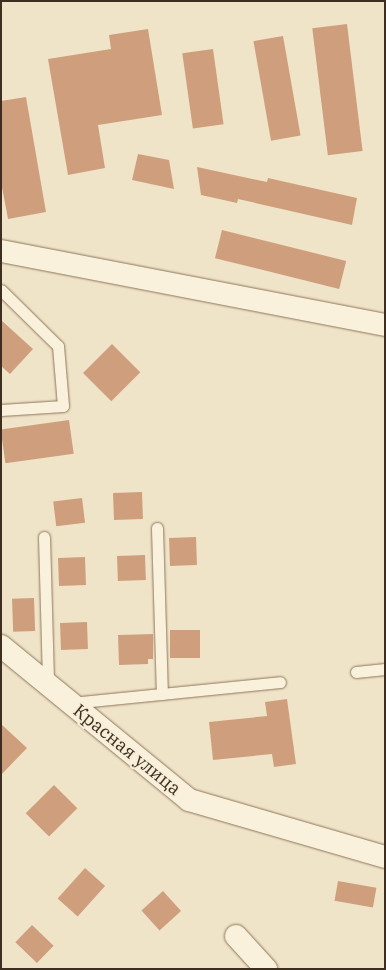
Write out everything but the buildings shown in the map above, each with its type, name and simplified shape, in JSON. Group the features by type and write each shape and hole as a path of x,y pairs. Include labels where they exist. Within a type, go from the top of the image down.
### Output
{"street":[{"path":"1,251 385,325"},
{"name":"Красная улица","path":"1,646 189,800 385,857"},
{"path":"236,936 266,969"}],"lane":[{"path":"1,290 58,346 63,406 1,410"},
{"path":"157,528 162,694"},
{"path":"44,537 48,685"},
{"path":"356,672 385,669"},
{"path":"70,703 280,682"}]}
